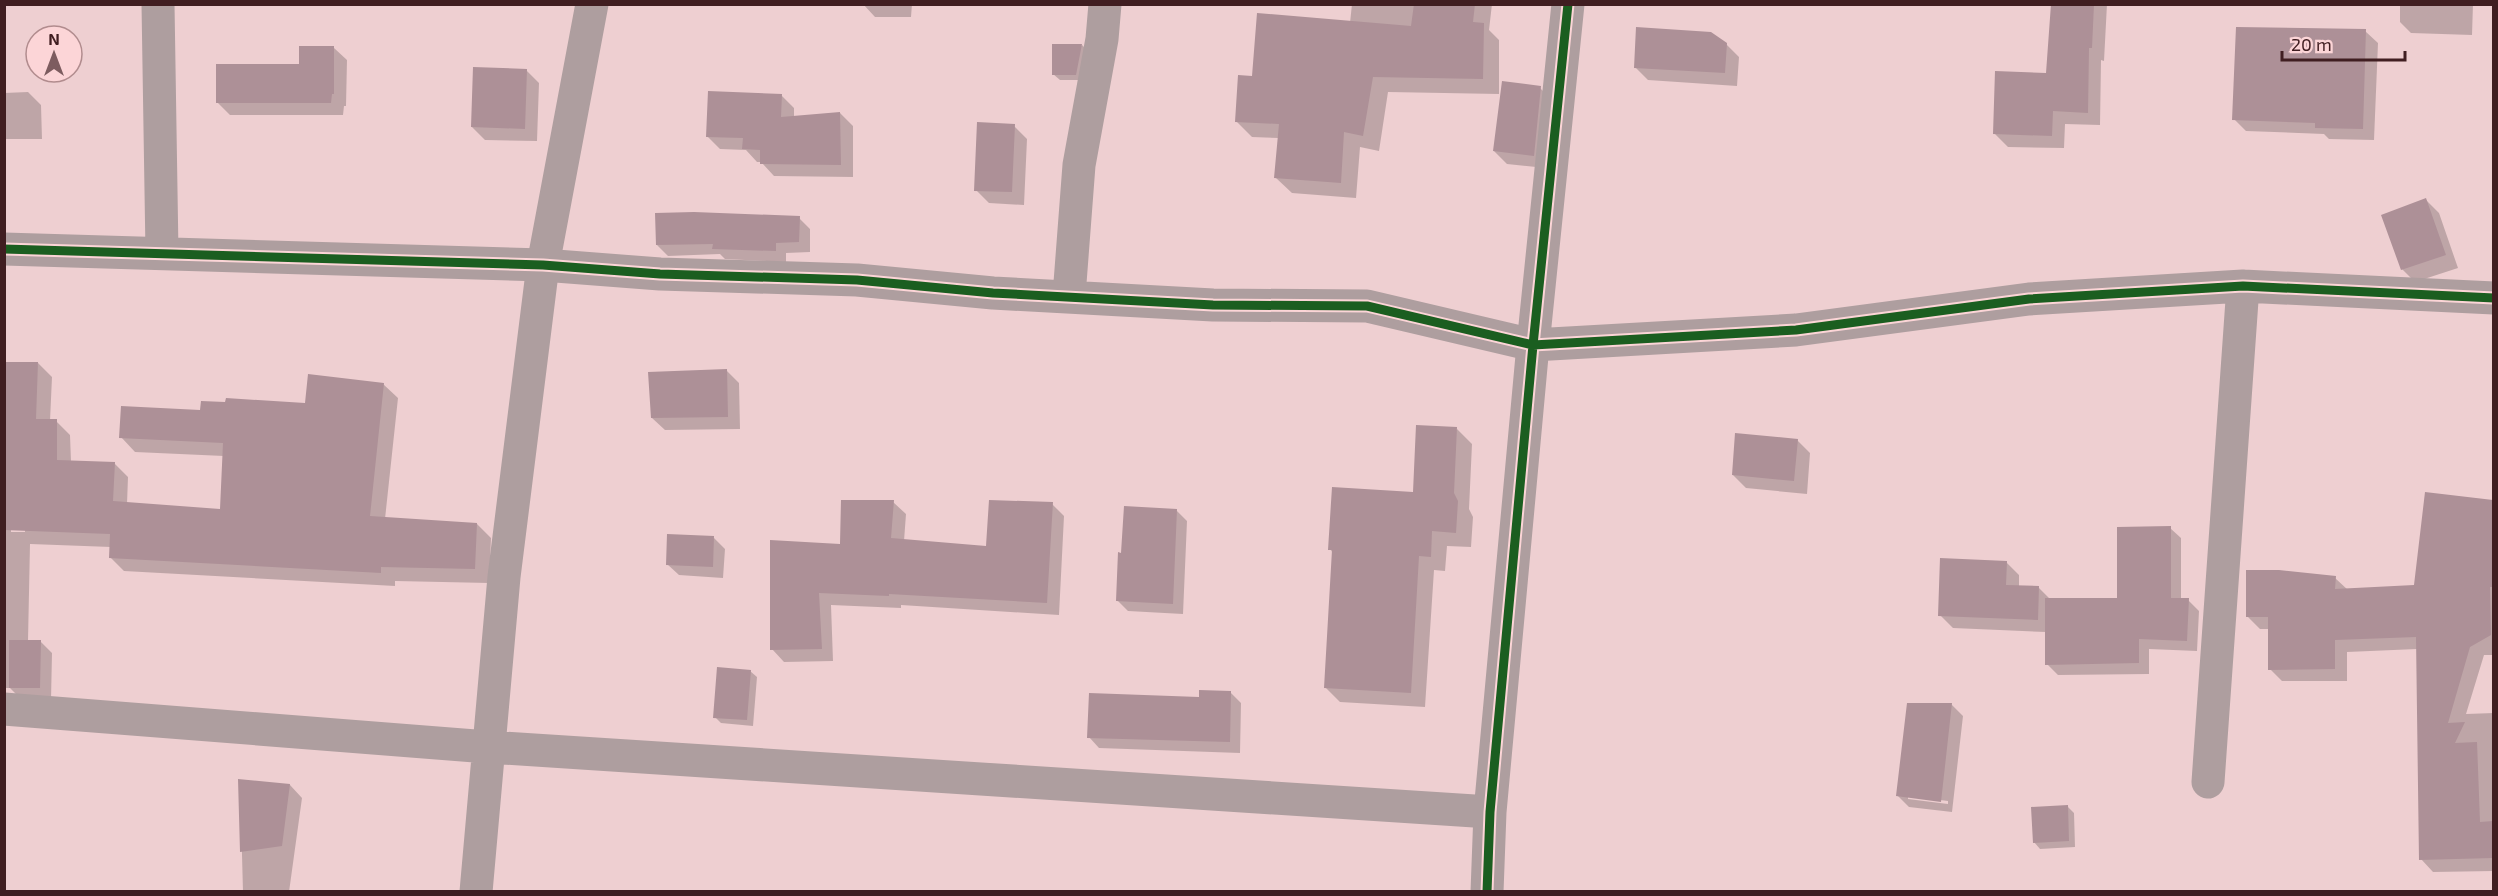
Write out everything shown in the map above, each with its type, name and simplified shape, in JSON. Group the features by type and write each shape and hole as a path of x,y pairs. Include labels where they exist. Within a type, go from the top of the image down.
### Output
{"street":[{"path":"158,4 162,253"},
{"path":"476,891 504,577 543,265 592,4"},
{"path":"1069,296 1078,165 1102,39 1105,4"},
{"path":"1487,891 1490,812 1533,345 1568,4"},
{"path":"4,249 543,265 660,274 857,280 993,292 1213,305 1367,306 1533,345 1796,330 2029,299 2243,286 2493,298"},
{"path":"2208,782 2243,286"},
{"path":"4,709 488,747 1490,812"}],"building":[{"path":"1414,4 1475,4 1473,22 1484,23 1483,79 1373,77 1363,136 1344,132 1341,183 1274,178 1279,124 1235,122 1238,75 1252,76 1257,13 1411,26"},
{"path":"2051,4 2094,4 2092,48 2089,48 2088,113 2053,111 2052,136 1993,134 1995,71 2046,73"},
{"path":"1636,27 1711,32 1727,43 1725,73 1634,68"},
{"path":"2236,27 2366,29 2363,129 2315,128 2315,123 2232,120"},
{"path":"1052,44 1082,44 1076,75 1052,75"},
{"path":"299,46 334,46 334,94 332,94 331,103 216,103 216,64 299,64"},
{"path":"473,67 527,69 525,129 471,127"},
{"path":"1502,81 1541,86 1534,156 1493,151"},
{"path":"708,91 782,94 781,117 840,112 841,165 760,164 760,150 742,149 743,138 706,137"},
{"path":"977,122 1015,124 1012,192 974,191"},
{"path":"2426,198 2446,255 2401,270 2381,215"},
{"path":"694,212 800,216 799,242 776,243 776,251 712,249 713,244 656,245 655,213"},
{"path":"4,362 38,362 36,419 57,419 57,460 115,462 113,501 220,509 223,443 119,438 121,406 200,410 201,401 225,402 226,398 305,403 308,374 384,383 370,516 477,523 475,569 381,567 381,573 109,558 110,534 4,530"},
{"path":"727,369 728,417 651,418 648,372"},
{"path":"1416,425 1457,427 1454,493 1458,501 1456,533 1432,531 1431,557 1419,556 1411,693 1324,688 1332,550 1328,550 1332,487 1413,492"},
{"path":"1735,433 1798,439 1794,481 1732,475"},
{"path":"2425,492 2493,500 2491,635 2470,647 2448,723 2465,722 2455,743 2477,742 2480,822 2493,821 2493,858 2419,860 2416,637 2335,640 2335,669 2268,670 2268,617 2246,617 2246,570 2279,570 2336,576 2335,589 2414,585"},
{"path":"841,500 894,500 891,538 986,546 989,500 1053,502 1047,603 889,594 889,596 819,593 822,649 770,650 770,540 840,544"},
{"path":"1124,506 1177,509 1173,604 1116,601 1118,552 1121,553"},
{"path":"2171,526 2171,598 2189,598 2187,641 2139,639 2139,663 2045,665 2045,598 2117,598 2117,527"},
{"path":"667,534 714,536 713,567 666,565"},
{"path":"1940,558 2007,561 2006,585 2039,586 2038,620 1938,616"},
{"path":"9,640 41,640 40,688 9,688"},
{"path":"717,667 751,670 747,720 713,718"},
{"path":"1199,690 1231,691 1230,742 1087,738 1089,693 1199,697"},
{"path":"1907,703 1952,703 1941,802 1896,796"},
{"path":"238,779 290,784 282,846 240,852"},
{"path":"2068,805 2069,841 2033,843 2031,807"}],"cycle path":[{"path":"4,249 543,265 660,274 857,280 993,293 1213,305 1367,306 1533,345 1568,4"},
{"path":"1487,892 1490,812 1533,345 1796,330 2029,299 2243,286 2494,298"}]}
